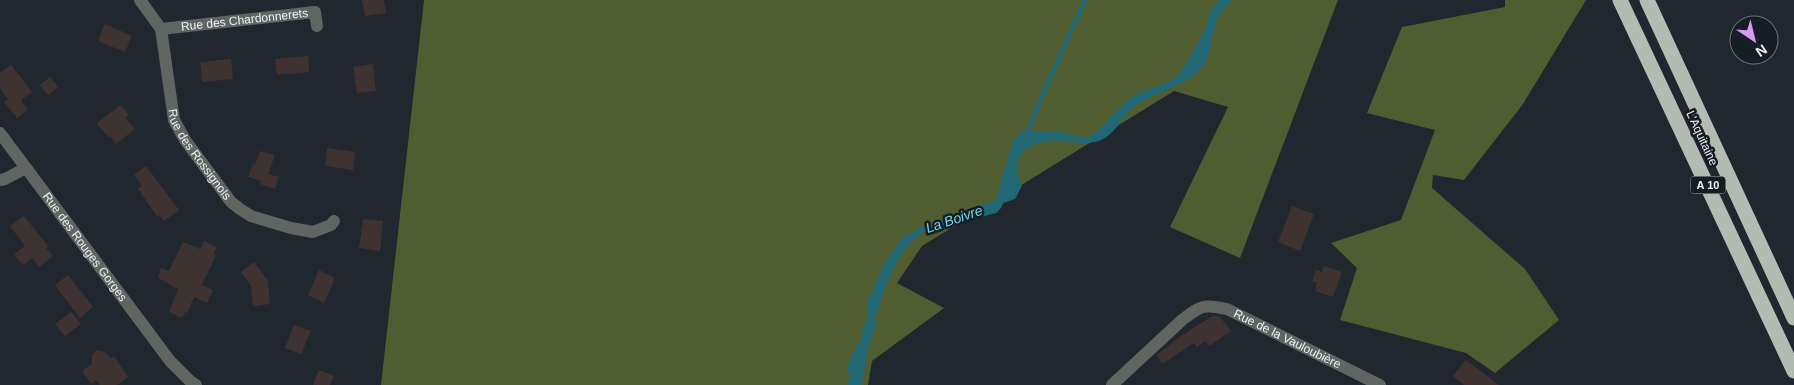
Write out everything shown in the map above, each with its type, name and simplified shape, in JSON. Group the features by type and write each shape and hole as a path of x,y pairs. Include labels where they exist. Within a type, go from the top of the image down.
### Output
{"highway":[{"name":"L'Aquitaine","path":"1620,0 1794,371"},
{"name":"L'Aquitaine","path":"1647,0 1794,318"}],"street":[{"name":"Rue des Rossignols","path":"140,0 161,29 174,120 184,140 231,202 251,216 291,228 313,232 334,222"},
{"name":"Rue des Chardonnerets","path":"161,29 315,12 317,26"},
{"name":"Rue des Rouges Gorges","path":"0,133 189,385"},
{"path":"0,180 26,168"},
{"name":"Rue de la Vauloubière","path":"1112,385 1182,320 1194,311 1208,305 1228,310 1380,385"},
{"name":"Rue des Rouges Gorges","path":"170,361 196,385"}],"green space":[{"path":"424,0 1338,0 1240,258 1170,227 1228,107 1174,91 922,246 897,283 944,308 872,361 868,385 381,385"},
{"path":"1505,0 1586,0 1523,104 1464,180 1433,175 1432,188 1525,269 1559,320 1495,373 1466,353 1340,320 1357,268 1331,243 1401,220 1435,130 1367,113 1402,27 1505,7"}],"water":[{"path":"1220,0 1234,0 1219,15 1207,59 1195,74 1180,84 1136,105 1110,135 1105,138 1091,143 1055,140 1031,146 1020,155 1018,161 1018,177 1022,186 1015,199 1003,203 996,213 924,232 914,239 899,258 884,292 876,315 861,385 847,385 851,374 846,371 861,340 868,317 867,303 882,268 901,239 919,228 996,200 1013,140 1022,131 1060,132 1087,138 1118,109 1139,93 1173,79 1182,70 1203,33 1210,12"}],"building":[{"path":"362,0 384,0 386,13 365,16"},
{"path":"105,24 132,36 125,52 98,41"},
{"path":"308,56 309,72 277,75 275,59"},
{"path":"231,59 233,79 202,82 200,62"},
{"path":"373,64 376,91 357,93 353,67"},
{"path":"11,65 32,92 21,100 28,110 17,118 4,102 8,99 0,88 0,73"},
{"path":"50,77 58,87 48,95 40,85"},
{"path":"121,105 129,115 126,118 135,129 116,144 97,123"},
{"path":"327,148 355,152 353,170 325,166"},
{"path":"260,151 275,155 268,174 279,177 275,189 260,184 261,181 248,177"},
{"path":"146,166 179,210 164,221 159,215 157,216 138,189 142,186 134,175"},
{"path":"1292,206 1314,214 1300,251 1278,242"},
{"path":"24,216 48,246 46,248 53,256 39,267 32,258 23,265 14,254 25,246 10,226"},
{"path":"363,219 383,221 380,251 359,248"},
{"path":"204,241 217,247 214,254 216,255 202,285 213,290 207,303 194,297 187,313 185,312 182,318 169,312 178,289 158,278 161,268 169,271 183,242 200,249"},
{"path":"254,262 268,281 270,304 253,306 251,286 241,272"},
{"path":"1324,266 1342,272 1333,297 1315,291 1317,283 1312,281 1316,270 1322,272"},
{"path":"319,270 335,278 324,303 308,295"},
{"path":"68,275 93,307 80,318 55,285"},
{"path":"71,312 81,324 65,336 55,324"},
{"path":"1214,315 1220,317 1231,331 1209,346 1205,341 1197,347 1194,343 1162,364 1157,355 1181,336"},
{"path":"294,325 311,331 301,354 285,348"},
{"path":"97,350 104,352 111,358 114,356 128,377 117,385 100,385 96,380 91,384 82,371 92,364 92,355"},
{"path":"1466,360 1499,385 1464,385 1453,376"},
{"path":"319,370 334,376 330,385 313,385"}],"waterway":[{"name":"La Boivre","path":"1026,136 1085,0"}]}
